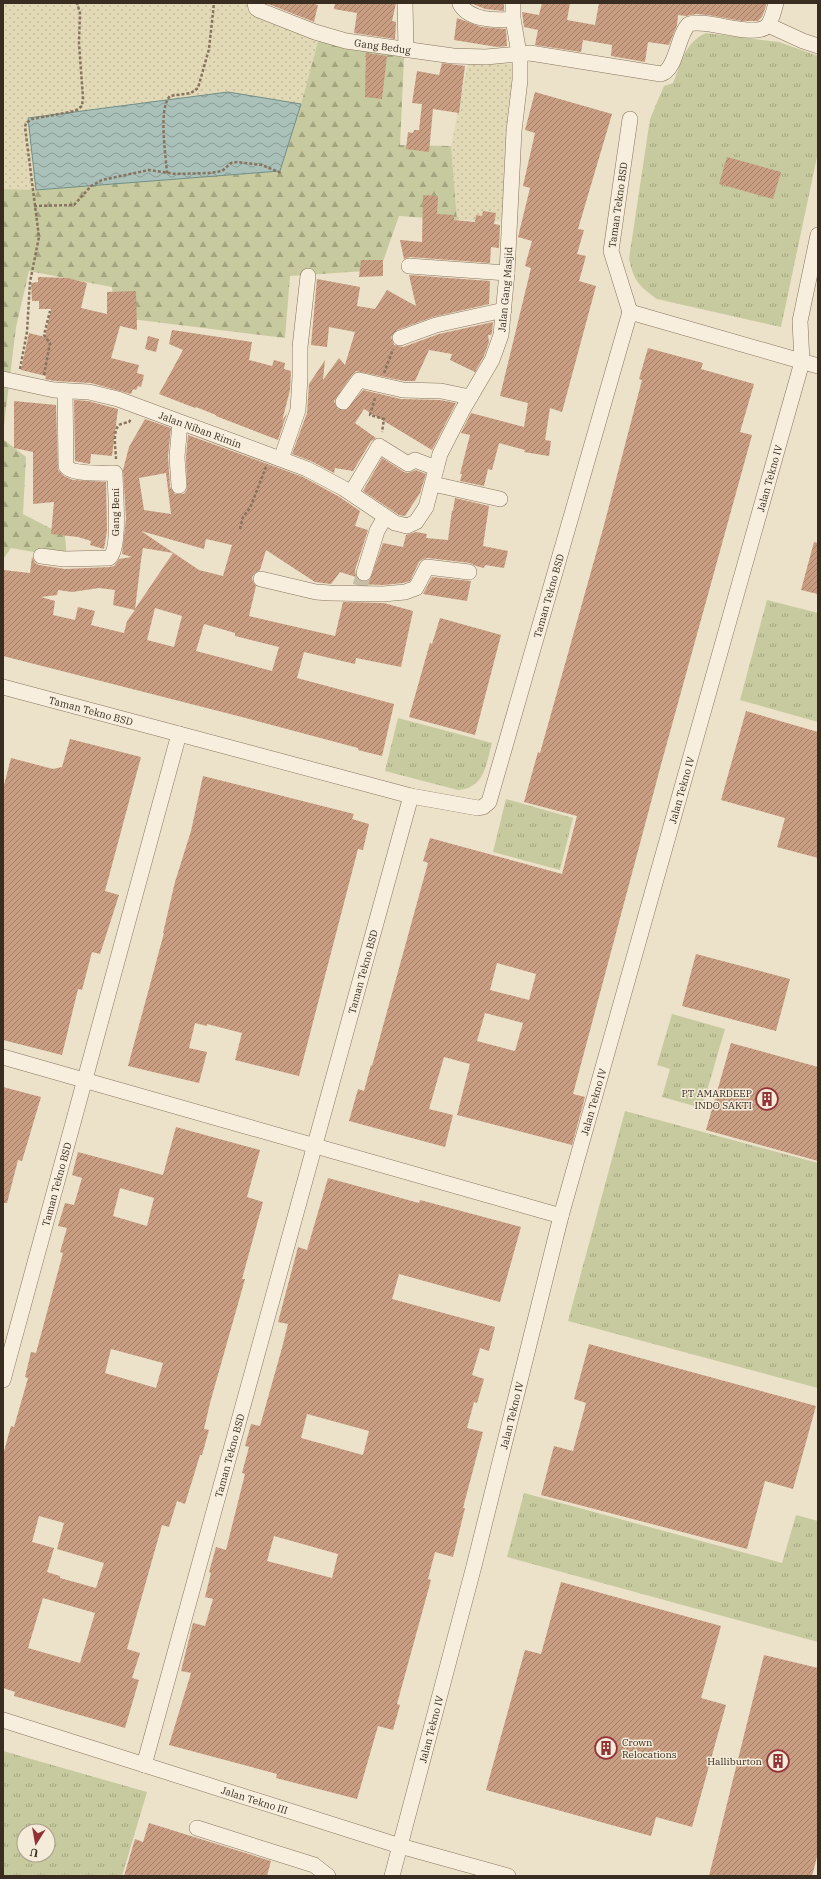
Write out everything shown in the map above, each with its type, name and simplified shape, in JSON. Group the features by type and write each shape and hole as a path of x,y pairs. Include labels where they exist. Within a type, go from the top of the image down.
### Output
{"street":[{"name":"Gang Bedug","path":"255,3 256,8 259,10 333,38 406,50 471,57 519,53 542,55 661,74 665,73 672,63 684,30 689,24 698,23 750,30 762,29 768,25"},
{"path":"405,3 406,50"},
{"name":"Jalan Gang Masjid","path":"384,517 400,525 407,526 413,524 423,512 433,484 440,454 448,436 486,372 498,348 504,310 514,131 520,80 519,53 513,19 513,3"},
{"path":"776,3 768,25 818,46"},
{"path":"460,4 466,11 474,16 494,19 513,19"},
{"name":"Taman Tekno BSD","path":"3,687 411,796 478,808 489,802 630,312 611,251 630,119"},
{"name":"Jalan Tekno IV","path":"400,1846 474,1566 561,1216 802,362 800,321 818,235"},
{"path":"409,266 507,273"},
{"path":"275,458 298,410 300,347 308,276"},
{"path":"400,338 436,325 504,310"},
{"path":"630,312 818,366"},
{"name":"Jalan Niban Rimin","path":"10,380 41,387 103,394 136,405 180,423 307,469 351,494 384,517"},
{"path":"343,402 359,380 403,390 441,391 470,397"},
{"name":"Gang Beni","path":"40,556 64,559 110,558 116,538 115,473 86,472 67,468 65,390"},
{"path":"179,486 177,458 180,423"},
{"path":"351,494 379,446 408,464 415,460 436,468"},
{"path":"433,484 500,499"},
{"path":"361,584 377,531 384,517"},
{"path":"261,579 316,592 361,584 383,594 405,592 414,589 419,585 427,567 469,572"},
{"name":"Taman Tekno BSD","path":"3,1380 179,734"},
{"name":"Taman Tekno BSD","path":"144,1765 316,1147 411,796"},
{"path":"3,1057 561,1216"},
{"name":"Jalan Tekno III","path":"3,1720 400,1846 508,1876"},
{"path":"197,1828 314,1865 328,1876"},
{"path":"392,1876 400,1846"}],"path":[{"path":"10,380 27,332 30,282 39,237 25,124 32,119 78,110 83,104 79,43 80,14 78,3"},
{"path":"168,173 164,126 166,99 172,95 190,93 198,88 209,49 214,3"},
{"path":"34,206 74,205 91,186 113,177 148,170 168,173 193,174 219,172 225,170 231,163 237,162 262,165 282,173"},
{"path":"41,387 50,343 44,335 50,311"},
{"path":"379,446 384,419 370,415 393,348 397,340 400,338"},
{"path":"115,473 115,435 119,425 130,421 136,405"},
{"path":"240,529 243,517 250,508 275,458"}],"shaded area":[{"path":"3,3 251,3 249,12 319,38 301,104 228,92 28,118 36,190 3,189"},
{"path":"468,63 521,64 514,222 457,220 451,146"}],"green space":[{"path":"706,33 779,42 818,56 818,152 781,327 657,299 638,282 631,267 629,259 650,119 664,86 673,83 689,47 699,37"},
{"path":"319,38 404,58 400,145 451,146 457,220 399,216 380,270 290,276 285,338 115,317 112,287 29,271 16,327 3,433 3,189 36,190 280,171 301,104"},
{"path":"3,439 26,457 23,514 65,536 67,558 11,548 3,559"},
{"path":"767,600 818,613 818,722 740,700"},
{"path":"398,718 492,743 486,767 479,780 474,785 458,790 385,771"},
{"path":"506,799 573,818 560,870 493,852"},
{"path":"672,1014 725,1029 702,1108 662,1097 670,1069 657,1065"},
{"path":"625,1111 818,1163 818,1388 568,1321"},
{"path":"524,1493 782,1563 796,1515 818,1521 818,1642 507,1557"},
{"path":"3,1751 147,1792 122,1876 3,1876"}],"water":[{"path":"228,92 301,104 280,171 36,190 28,118"}],"building":[{"path":"266,3 311,3 318,5 314,22"},
{"path":"335,3 396,3 392,21 396,22 395,39 354,33 357,13 334,9"},
{"path":"471,3 504,3 504,11 485,9"},
{"path":"542,3 570,3 567,20 595,25 599,3 767,3 762,17 758,21 742,21 696,14 686,16 678,15 677,25 669,45 648,42 645,62 611,56 612,45 583,40 581,52 535,45 538,30 524,27 522,12 539,15"},
{"path":"457,18 481,27 506,29 507,46 497,47 454,40"},
{"path":"366,53 387,56 382,99 365,97"},
{"path":"442,63 465,66 459,113 433,109 429,152 406,149 408,132 413,133 414,130 419,130 422,104 412,103 417,71 439,75"},
{"path":"535,92 612,114 578,229 584,230 577,254 586,256 579,281 596,286 562,412 550,408 545,440 551,441 549,456 524,452 525,450 499,443 492,470 488,469 484,486 460,481 462,474 460,474 470,435 461,433 471,413 524,427 528,403 500,396 531,268 525,266 532,241 518,237 530,188 523,186 535,133 525,130"},
{"path":"727,157 781,172 773,199 719,184"},
{"path":"423,195 438,196 437,214 454,215 454,220 475,222 476,215 482,216 483,211 496,213 494,224 500,225 499,248 491,247 490,263 410,257 404,259 400,240 422,242"},
{"path":"361,260 383,260 383,276 359,277"},
{"path":"409,275 490,281 489,304 433,317 397,330 391,337 394,345 403,347 439,334 493,322 492,333 491,335 488,335 489,342 484,356 475,372 450,360 452,354 429,350 415,381 404,381 356,371 334,401 338,409 346,410 363,390 401,399 440,400 456,403 432,450 364,409 355,423 376,438 371,441 353,471 335,468 334,473 311,461 292,454 307,413 309,384 325,360 323,380 339,358 345,365 355,332 329,327 327,347 311,345 317,279 360,287 357,306 375,309 387,290 416,306"},
{"path":"38,277 68,278 87,283 81,308 107,314 107,292 136,291 137,330 120,326 111,358 139,365 137,373 144,375 141,387 138,386 136,390 133,389 131,394 91,383 45,379 46,376 21,370 29,333 45,337 51,309 39,309 39,301 32,301 31,283 38,282"},
{"path":"172,330 252,342 249,360 272,366 274,360 285,363 284,369 291,371 290,390 282,421 287,413 278,440 196,407 195,408 159,394 183,350 169,344"},
{"path":"148,336 159,339 156,352 145,349"},
{"path":"648,348 703,363 701,369 754,384 740,432 752,435 662,761 573,1094 585,1097 572,1145 457,1115 470,1064 444,1057 429,1109 453,1115 445,1147 349,1121 358,1089 364,1091 371,1065 372,1066 428,863 423,861 430,838 562,874 577,816 524,802 538,752 540,753 603,529 642,380 639,379","holes":["497,963 536,974 529,1000 490,990","485,1013 523,1023 515,1051 477,1041"]},
{"path":"74,400 88,401 118,409 112,456 91,454 90,464 75,461"},
{"path":"14,401 56,405 58,470 64,476 73,480 106,482 107,531 104,549 90,545 91,541 78,537 51,534 54,502 33,504 33,452 14,448"},
{"path":"145,419 171,428 168,456 170,487 175,494 184,494 187,490 186,457 188,435 303,477 338,496 360,511 355,526 368,530 355,570 356,577 340,572 331,584 315,582 266,550 260,570 252,577 256,586 249,616 335,636 343,602 384,603 413,611 401,667 356,658 355,664 304,652 297,678 394,704 382,756 358,750 358,748 234,715 3,656 3,570 30,573 32,557 35,563 39,565 65,569 110,567 114,566 119,559 132,557 122,554 126,519 123,470 129,447","holes":["166,473 171,514 144,510 139,478","141,531 204,549 206,539 232,545 223,576 199,570","143,548 173,553 135,609","99,588 115,590 113,605 135,610 127,621 124,633 91,625 95,611 78,607 75,620 53,615 55,601 41,597 57,595 58,590 72,592","155,608 182,616 174,647 147,640","204,624 235,633 235,636 279,647 272,671 196,651"]},
{"path":"382,458 404,472 408,473 416,470 426,474 420,493 405,516 399,515 363,491"},
{"path":"455,498 489,506 483,546 508,551 504,568 485,565 484,568 470,563 428,558 419,562 410,581 383,585 355,584 357,578 362,582 370,579 383,543 403,547 406,535 416,532 427,534 426,538 448,540"},
{"path":"814,542 818,543 818,594 801,590"},
{"path":"432,577 471,581 467,601 423,594"},
{"path":"440,618 501,635 475,735 409,717 430,643 432,644"},
{"path":"746,711 818,732 818,858 777,847 785,818 721,800"},
{"path":"70,739 141,757 105,891 119,895 100,954 92,952 82,990 78,989 62,1055 3,1040 3,789 11,758 53,769 62,767"},
{"path":"203,776 354,814 352,819 369,824 363,850 358,849 299,1076 235,1060 242,1033 207,1024 207,1026 195,1023 189,1048 207,1052 199,1083 128,1066 164,933 175,882 191,831"},
{"path":"696,954 790,979 776,1031 682,1006"},
{"name":"PT AMARDEEP INDO SAKTI","path":"731,1043 818,1067 818,1161 706,1130"},
{"path":"3,1087 41,1097 22,1161 18,1160 7,1203 3,1203"},
{"path":"176,1127 260,1150 247,1197 263,1202 242,1279 245,1279 210,1403 204,1429 209,1430 202,1455 200,1455 185,1504 177,1501 169,1527 162,1525 127,1649 140,1653 132,1678 139,1680 125,1728 14,1696 15,1692 3,1688 3,1455 11,1426 14,1427 28,1378 25,1377 31,1352 36,1353 63,1253 60,1252 67,1228 58,1226 65,1203 74,1205 82,1178 72,1175 78,1152 163,1175","holes":["120,1188 154,1198 147,1226 113,1216","111,1349 163,1363 156,1388 105,1373","39,1516 64,1523 57,1549 104,1563 96,1588 60,1578 60,1576 47,1572 54,1548 32,1542","43,1598 95,1613 80,1663 28,1648"]},
{"path":"328,1178 419,1203 420,1200 521,1227 500,1302 399,1274 392,1299 495,1327 489,1351 480,1348 472,1375 484,1379 477,1403 474,1402 467,1428 483,1432 463,1508 465,1508 453,1557 435,1552 428,1579 431,1580 397,1704 400,1705 393,1730 378,1726 357,1799 276,1778 277,1774 169,1745 191,1673 181,1671 193,1623 205,1626 213,1599 205,1597 211,1573 209,1572 216,1547 226,1550 245,1474 242,1473 249,1447 245,1446 251,1424 260,1426 288,1324 278,1322 298,1247 307,1250","holes":["307,1414 369,1431 363,1455 301,1438","274,1536 338,1554 332,1578 267,1561"]},
{"path":"589,1344 816,1406 793,1489 765,1481 747,1549 541,1495 554,1446 573,1451 586,1403 574,1399"},
{"name":"Crown Relocations","path":"561,1582 721,1626 701,1698 726,1705 692,1827 656,1817 651,1836 486,1790 525,1650 541,1654"},
{"name":"Halliburton","path":"764,1655 818,1668 818,1853 812,1876 709,1876"},
{"path":"149,1823 271,1861 267,1876 124,1876 135,1839 143,1842"}],"tunnel":[{"path":"360,586 364,573"}],"place":[{"name":"PT AMARDEEP INDO SAKTI","path":"767,1099"},
{"name":"Crown Relocations","path":"606,1748"},
{"name":"Halliburton","path":"778,1761"}]}
